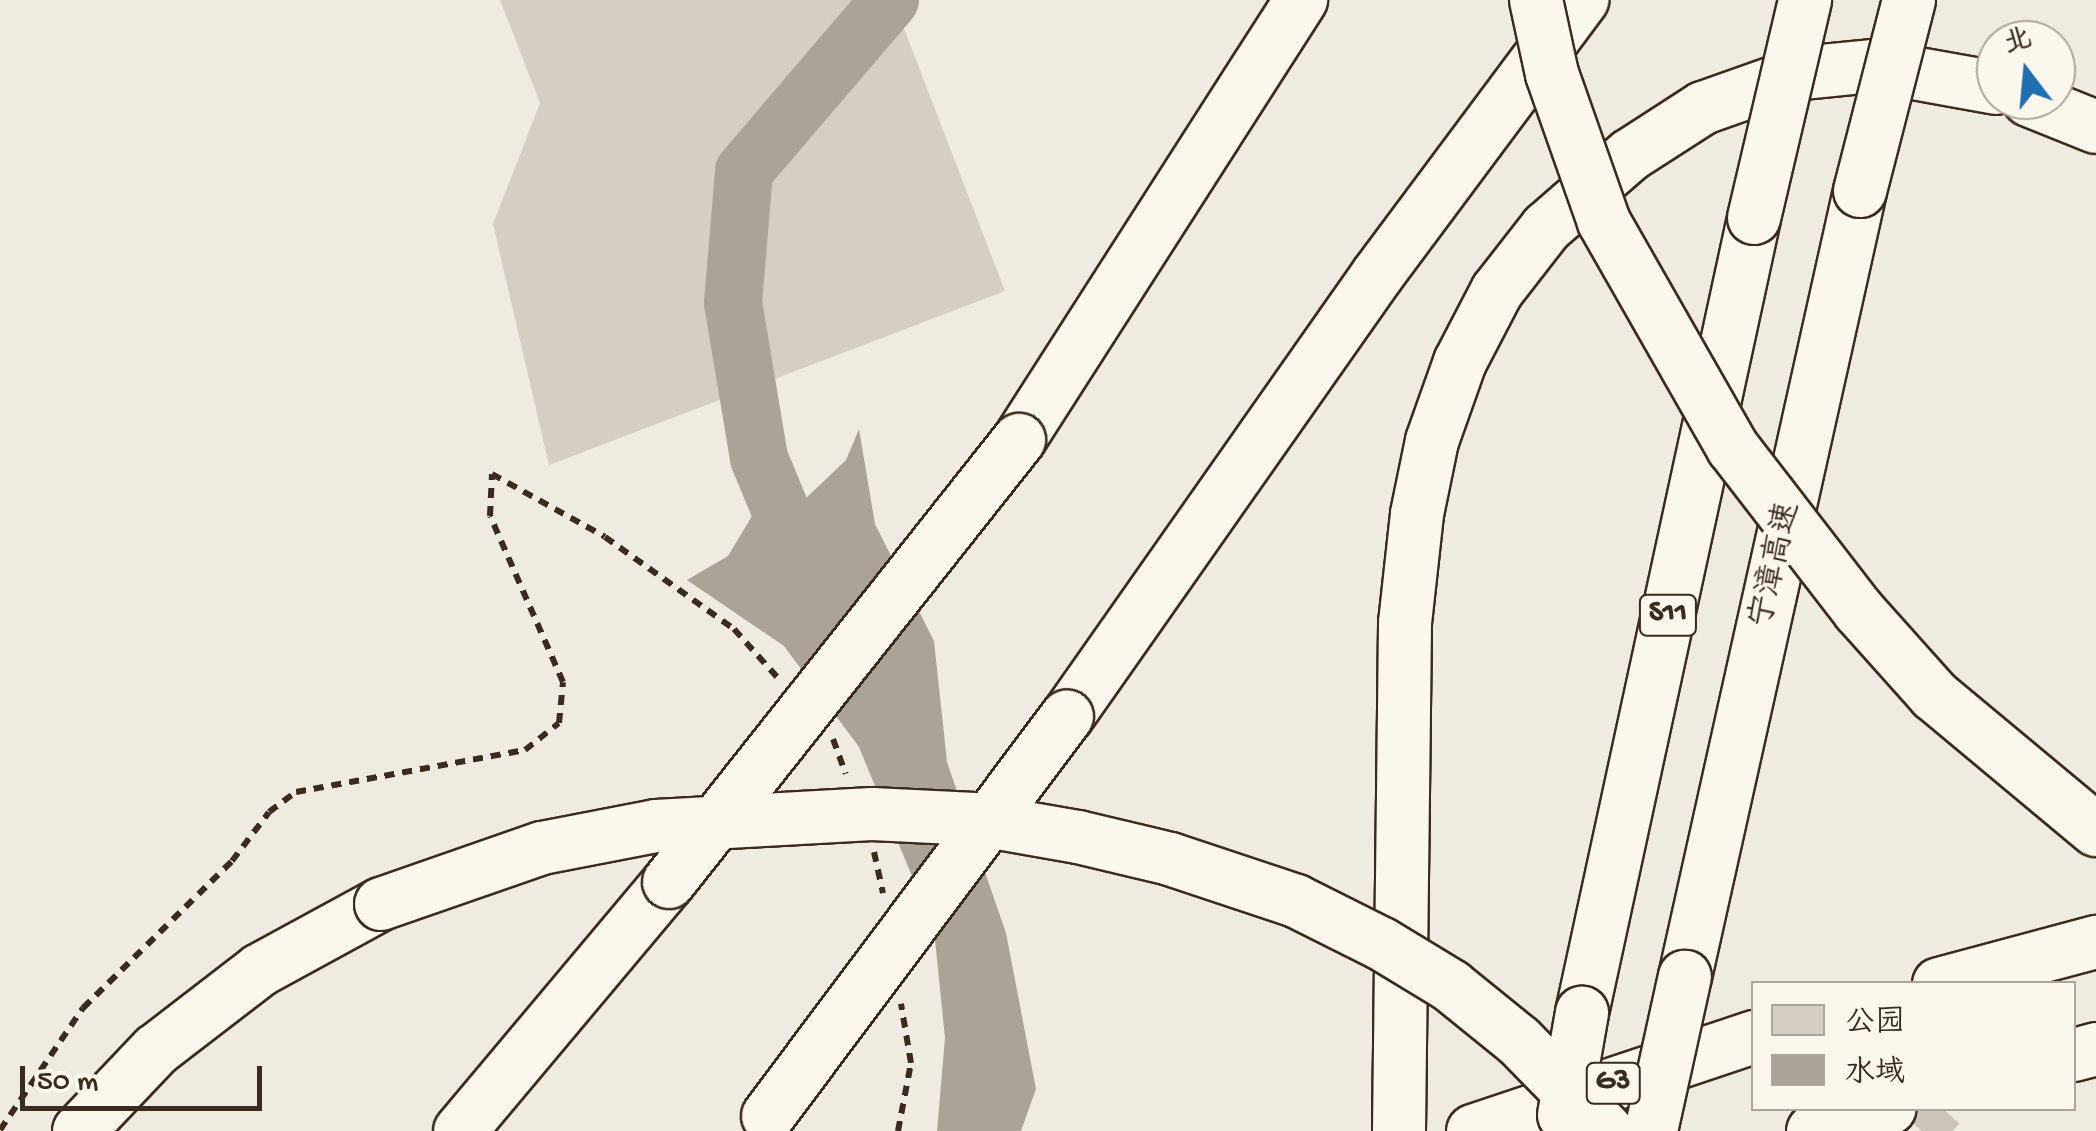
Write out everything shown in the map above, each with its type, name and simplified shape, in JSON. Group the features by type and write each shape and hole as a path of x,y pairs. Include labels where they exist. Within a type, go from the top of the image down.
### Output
{"highway":[{"path":"460,1131 669,882 1019,440 1301,0"},
{"path":"1536,0 1552,74 1604,222 1733,448 1858,611 1934,696 2096,830"},
{"path":"762,1123 1067,717 1378,274 1582,0"},
{"name":"S11","path":"1562,1131 1582,1013 1804,0"},
{"name":"宁漳高速","path":"1651,1131 1860,191 1909,0"},
{"path":"1399,1131 1405,623 1417,514 1432,441 1460,362 1497,292 1546,228 1630,154 1703,108 1802,73 1874,66 1976,84"},
{"path":"79,1131 156,1050 245,981 381,904 542,848 656,826 872,814 975,819 1078,837 1170,858 1296,901 1382,944 1450,986 1520,1041 1607,1131"},
{"path":"1950,981 2096,942"},
{"name":"G3","path":"1474,1131 1751,1038"},
{"path":"1813,1131 1880,1111"}],"path":[{"path":"0,1130 83,1008 232,861 269,812 296,792 526,750 558,723 563,682 490,516 492,474"}],"green space":[{"path":"500,0 893,0 1005,291 549,465 493,224 540,103"}],"water":[{"path":"859,429 875,524 934,641 947,762 1006,933 1036,1089 1021,1131 937,1131 945,1038 934,930 859,747 784,646 687,580 728,556 752,516 803,501 846,460"}],"waterway":[{"path":"810,582 759,458 733,303 744,171 890,0"}],"tunnel":[{"path":"1922,1131 1940,1111"}]}
